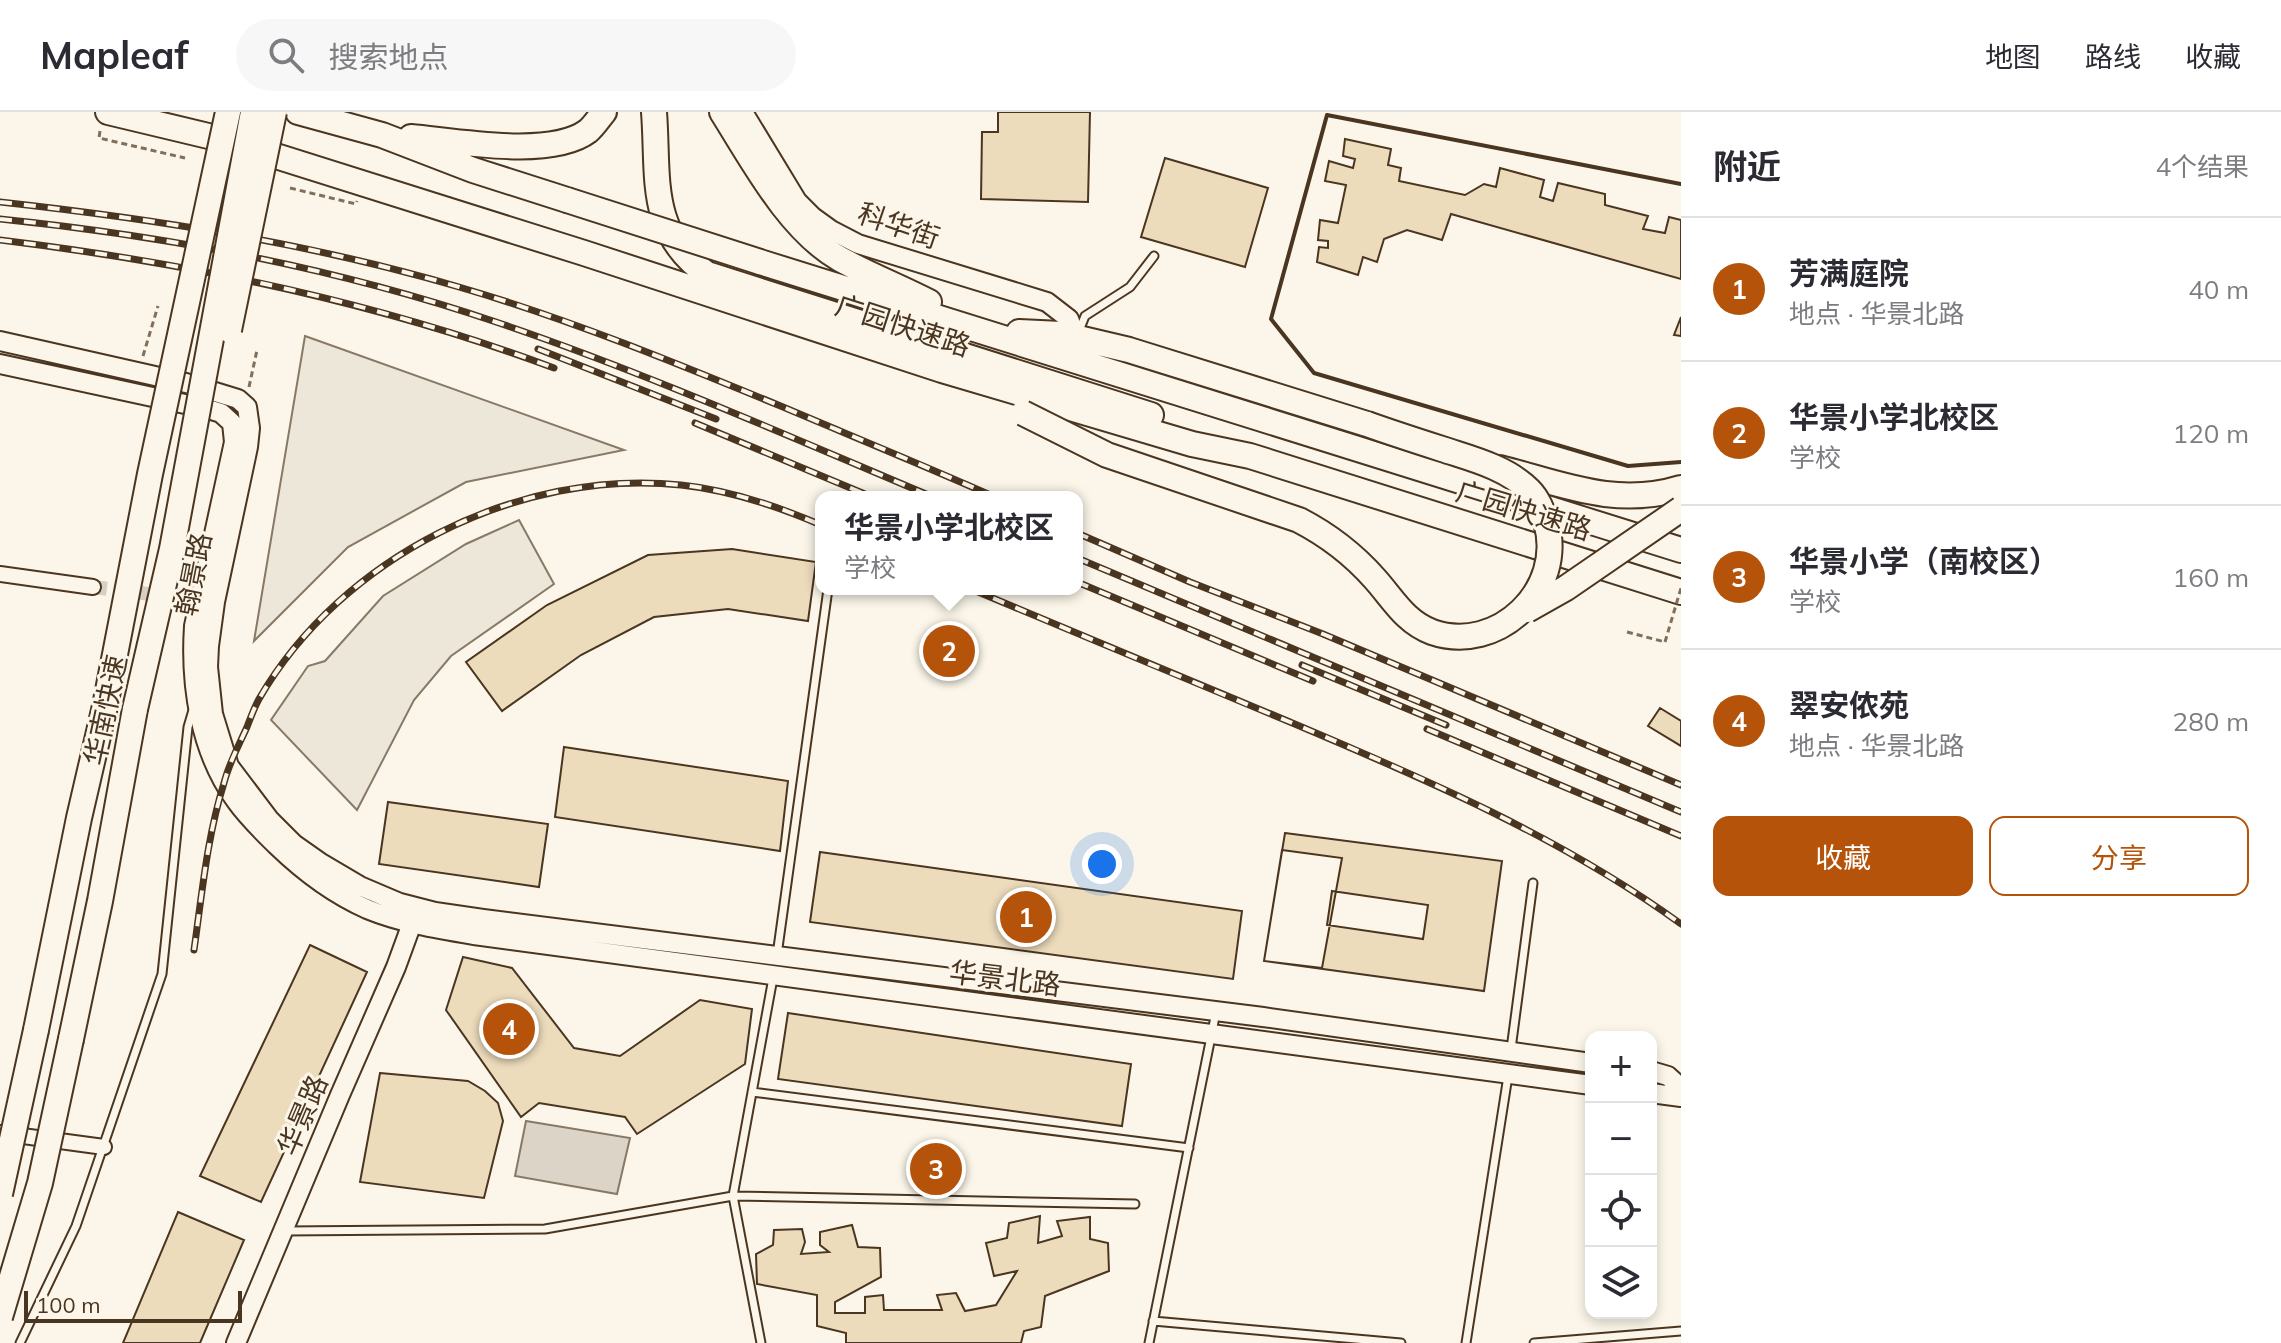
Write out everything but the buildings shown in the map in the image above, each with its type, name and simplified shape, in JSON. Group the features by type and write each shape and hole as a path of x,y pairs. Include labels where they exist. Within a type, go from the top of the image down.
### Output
{"highway":[{"name":"广园快速路","path":"108,112 225,140 942,370 1192,444 1250,456 1681,590"},
{"name":"华南快速","path":"0,1317 40,1183 100,901 135,709 172,549 253,112"},
{"path":"172,549 196,474 220,376 274,112"},
{"path":"382,135 542,146 569,141 590,130 604,112"},
{"path":"654,112 657,195 662,214 680,250 707,274 1181,425 1250,456"},
{"path":"722,112 785,207 813,239 839,258 989,332 1076,337 1175,364 1493,466 1597,494 1643,496 1681,488"},
{"name":"广园快速路","path":"310,113 382,135 473,170 760,262 1681,550"},
{"name":"华南快速","path":"0,1194 105,706 150,474 225,120"},
{"path":"942,370 1107,455 1299,520 1322,532 1340,544 1376,579 1406,616 1419,626 1448,635 1480,634 1497,627 1566,588 1681,509"},
{"path":"1493,466 1529,490 1538,501 1549,536 1550,559 1545,578 1534,596 1514,617"}],"street":[{"name":"科华街","path":"743,112 797,201 831,230 858,244 1047,302 1069,319 1076,337"},
{"path":"0,341 213,390 238,399 247,407"},
{"name":"翰景路","path":"0,364 175,401 227,417 232,423 234,442 206,601"},
{"name":"翰景路","path":"247,407 250,428 248,447 193,643 205,700 229,766 285,836 321,863 415,916"},
{"path":"0,574 93,587"},
{"path":"1631,575 1681,604"},
{"name":"华景北路","path":"415,916 483,919 777,955 1585,1062"},
{"name":"华景北路","path":"415,916 474,935 1585,1084"},
{"name":"华景路","path":"236,1343 415,916"},
{"path":"1657,1073 1668,1076 1681,1088"},
{"path":"1657,1094 1681,1097"},
{"path":"0,1133 104,1147"}],"lane":[{"path":"1076,337 1085,316 1130,287 1154,256"},
{"path":"777,955 827,595"},
{"path":"20,1343 76,1226 162,974 188,727 191,714 205,700"},
{"path":"1510,1051 1533,883"},
{"path":"761,1343 733,1196 774,976"},
{"path":"1149,1343 1216,1011"},
{"path":"1466,1343 1508,1074"},
{"path":"752,1092 1189,1148"},
{"path":"284,1231 545,1229 733,1196 1135,1204"},
{"path":"1153,1321 1401,1343"},
{"path":"1534,1343 1681,1331"}],"path":[{"path":"99,138 185,158"},
{"path":"290,188 356,204"},
{"path":"138,372 158,306"},
{"path":"247,407 257,350"},
{"path":"1627,632 1665,642 1681,590"}],"shaded area":[{"path":"305,336 624,450 466,482 348,547 254,641"},
{"path":"519,520 554,584 451,656 414,700 357,810 271,720 308,666 325,661 383,596 466,544"},
{"path":"526,1121 630,1138 617,1194 515,1176"}],"tunnel":[{"path":"93,587 198,600"}],"railway":[{"path":"0,202 231,234 403,271 459,287 582,327 662,358 981,491"},
{"path":"0,219 189,245 313,270 436,303 606,362 919,491"},
{"path":"0,240 141,260 281,288 418,323 554,368"},
{"path":"538,349 716,419"},
{"path":"695,423 858,491"},
{"path":"194,950 218,803 257,702 294,648 337,603 386,564 440,532 498,508 558,491 620,483 681,485 717,491 770,505 815,523"},
{"path":"1083,536 1681,785"},
{"path":"1083,561 1681,812"},
{"path":"1083,585 1313,681"},
{"path":"985,595 1441,788 1588,864 1681,924"},
{"path":"1302,665 1446,725"},
{"path":"1427,729 1681,836"}],"wall":[{"path":"1681,184 1327,115 1271,319 1314,373 1628,466 1681,462"}],"place":[{"name":"华景小学北校区","path":"949,651"},
{"name":"芳满庭院","path":"1026,917"},
{"name":"翠安侬苑","path":"509,1029"},
{"name":"华景小学（南校区）","path":"936,1169"}]}
